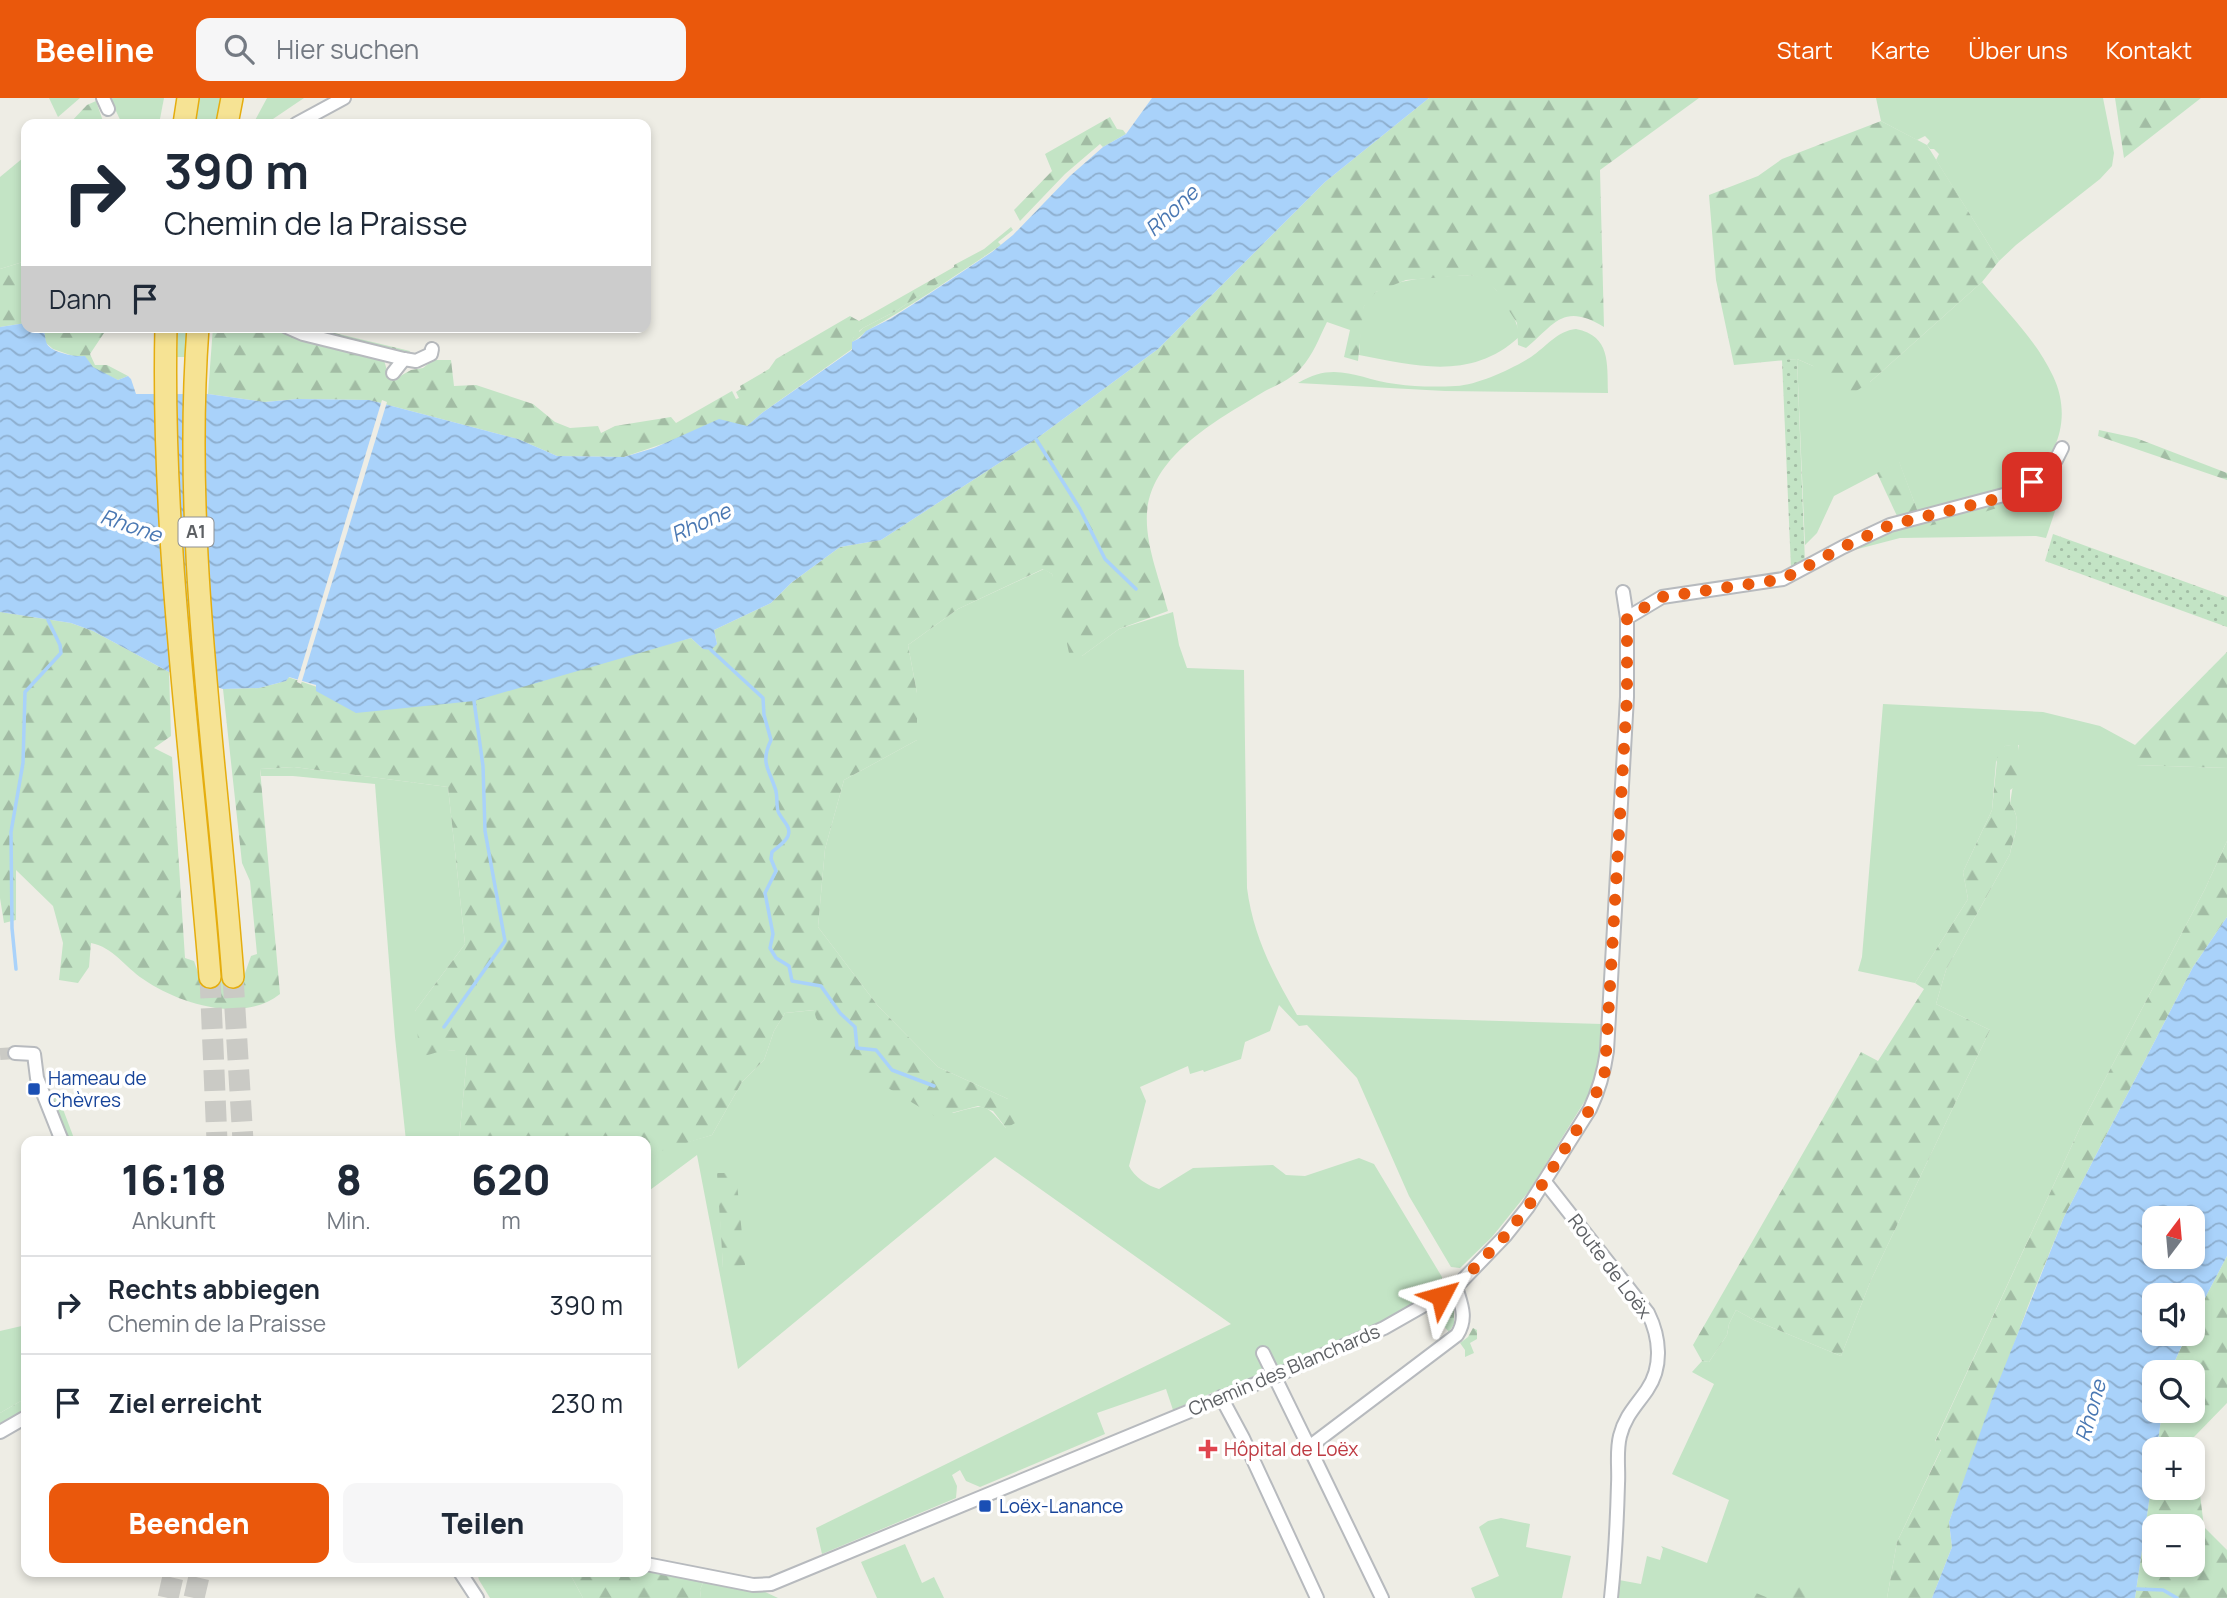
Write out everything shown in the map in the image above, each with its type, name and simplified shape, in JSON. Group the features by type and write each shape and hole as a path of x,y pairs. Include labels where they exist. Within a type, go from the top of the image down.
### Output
{"highway":[{"path":"185,119 188,98"},
{"path":"228,119 232,98"},
{"name":"A1","path":"166,333 169,501 210,977"},
{"name":"A1","path":"198,333 193,411 194,497 202,628 233,977"}],"street":[{"path":"305,119 344,98"},
{"path":"301,333 416,361 431,354 432,349"},
{"path":"393,373 404,359"},
{"path":"1627,618 1662,597 1783,579 1890,525 2015,492 2043,473 2056,460 2062,447"},
{"name":"Chemin des Blanchards","path":"651,1565 753,1584 771,1584 788,1579 1221,1397 1247,1390 1384,1328 1456,1287 1505,1236 1545,1182 1590,1109 1605,1071 1627,697 1627,618 1623,592"},
{"path":"15,1053 34,1054 37,1078 60,1136"},
{"name":"Route de Loëx","path":"1545,1182 1648,1313 1657,1333 1658,1354 1654,1376 1625,1419 1618,1445 1618,1500 1611,1598"},
{"path":"1309,1447 1457,1335 1464,1315 1456,1287"},
{"path":"1263,1353 1382,1598"},
{"path":"1221,1397 1243,1438 1317,1598"},
{"path":"0,1432 21,1420"},
{"path":"463,1577 477,1598"}],"green space":[{"path":"49,98 80,98 58,117"},
{"path":"110,98 164,98 160,119 120,119"},
{"path":"199,98 221,98 216,119 196,119"},
{"path":"267,98 304,98 273,119 256,119"},
{"path":"1429,98 1699,98 1600,170 1604,327 1579,316 1569,316 1553,324 1526,348 1518,345 1517,323 1496,290 1482,278 1470,275 1406,280 1376,292 1364,306 1358,361 1344,357 1350,330 1327,322 1298,372 1209,426 1174,456 1161,473 1151,492 1147,525 1168,611 1119,629 1082,656 1069,653 1052,574 1043,569 958,609 908,645 917,693 917,740 844,780 825,849 818,927 878,1006 938,1067 1008,1099 1021,1120 1006,1128 993,1111 978,1106 936,1117 850,1065 816,1018 814,1010 785,1013 774,1031 764,1060 742,1082 712,1135 651,1154 651,1136 459,1136 467,1056 450,1050 420,1057 415,1011 465,944 448,787 294,767 260,769 280,994 265,1003 230,1009 192,1003 158,988 136,974 112,953 91,943 89,967 78,983 59,980 63,943 53,906 16,870 16,920 4,923 0,898 0,612 71,623 93,631 169,672 171,736 154,748 172,757 185,958 194,961 203,979 217,978 220,971 225,971 238,981 244,976 251,956 257,954 250,881 242,863 223,689 259,688 286,681 288,677 317,687 643,650 691,638 703,649 717,644 714,630 771,603 791,583 840,547 881,540 1036,439 1158,349 1325,182"},
{"path":"1876,98 2103,98 2114,153 2112,166 2100,179 1999,261 1936,160 1939,154 1927,145 1930,141 1925,136 1917,140 1881,121"},
{"path":"2115,98 2201,98 2124,158"},
{"path":"96,101 102,119 74,119 87,105"},
{"path":"1110,117 1117,129 1126,134 1103,147 1100,144 1065,174 1020,221 1014,210 1052,171 1045,154"},
{"path":"1881,121 1927,145 1999,261 1982,282 1870,382 1844,399 1813,366 1797,359 1734,365 1716,280 1709,195 1758,176 1782,159"},
{"path":"21,160 21,263 0,269 0,177"},
{"path":"1011,227 1013,230 998,242 1001,245 985,256 983,254 896,311 859,331 860,334 853,338 852,349 747,426 674,440 624,457 557,456 518,439 369,400 298,399 264,402 208,394 213,333 293,333 383,357 389,377 395,379 411,370 423,368 433,360 451,360 454,386 476,385 533,404 555,422 570,428 598,426 601,433 615,426 671,417 676,423 732,391 736,399 739,398 736,392 741,389 740,386 769,369 776,359 850,316 859,321 984,249"},
{"path":"983,253 985,256 852,342 863,328 896,311"},
{"path":"21,263 21,324 0,327 0,269"},
{"path":"1470,275 1481,277 1493,287 1516,321 1519,337 1501,351 1482,360 1442,367 1359,355 1362,311 1371,296 1382,289 1411,280"},
{"path":"1982,282 2030,339 2053,376 2062,411 2061,428 2048,458 2023,482 2007,490 1918,512 1899,462 1834,496 1817,533 1805,545 1797,359 1870,382"},
{"path":"1576,329 1596,338 1605,352 1608,393 1445,391 1298,383 1311,376 1335,372 1403,385 1465,385 1484,380 1514,366 1531,357 1557,336"},
{"path":"44,333 104,333 90,354 95,365 107,365 128,376 118,380 76,357 53,349 46,343"},
{"path":"178,333 187,333 185,357 177,357"},
{"path":"321,333 335,333 410,351 408,355"},
{"path":"1797,359 1805,563 1791,568 1782,360"},
{"path":"2099,430 2136,438 2227,473 2227,480 2098,436"},
{"path":"1899,461 1918,512 1897,516 1877,473"},
{"path":"2055,469 2062,476 2059,499 2046,538 1900,538 1854,550 1808,572 1832,556 1893,529 1989,504"},
{"path":"2057,471 2061,476 2059,498 2049,498 2049,480"},
{"path":"2028,492 2029,495 1987,511 1914,529 1914,525 1983,508"},
{"path":"2053,534 2227,597 2227,627 2045,561"},
{"path":"1044,569 1052,574 1082,656 1119,629 1173,612 1179,645 1187,668 1244,670 1247,888 1254,922 1265,954 1297,1015 1602,1024 1599,1064 1591,1091 1529,1191 1492,1237 1460,1268 1451,1267 1409,1196 1357,1078 1307,1025 1299,1026 1279,1005 1270,1031 1245,1042 1241,1059 1190,1074 1188,1066 1140,1087 1146,1101 1129,1166 1134,1174 1146,1183 1159,1189 1193,1168 1273,1165 1286,1175 1305,1176 1359,1158 1374,1164 1442,1277 1442,1286 1378,1324 1236,1386 1216,1391 1173,1410 1166,1389 1097,1413 1105,1434 980,1487 966,1481 960,1470 952,1475 957,1486 956,1498 822,1554 816,1528 1231,1324 995,1157 738,1369 697,1155 651,1189 651,1153 712,1135 742,1082 764,1060 774,1031 785,1013 815,1010 953,1113 984,1107 1006,1128 1008,1099 938,1067 878,1006 818,927 825,849 844,780 917,740 917,693 908,645 958,609","holes":["718,1173 735,1173 723,1268"]},
{"path":"2227,652 2227,768 2135,765 2135,745"},
{"path":"1883,704 2043,712 2100,726 2135,745 2136,765 2227,768 2227,841 2205,889 2085,1117 1935,1441 1941,1449 1897,1542 1887,1598 1617,1598 1619,1580 1641,1584 1647,1556 1660,1560 1663,1549 1661,1546 1707,1563 1729,1500 1672,1474 1714,1384 1692,1372 1702,1361 1709,1362 1727,1335 1736,1310 1841,1356 1871,1280 1990,1030 1936,1004 1946,970 2010,854 2017,823 2010,804 2019,745 2005,746 1996,762 1992,810 1963,872 1968,899 1915,983 1858,971 1862,957"},
{"path":"2018,744 2021,768 2016,786 2010,790 2010,804 2017,822 2010,854 1946,970 1936,1004 1990,1030 1871,1280 1841,1356 1736,1310 1727,1335 1709,1362 1702,1361 1693,1345 1861,1052 1878,1061 1924,989 1915,983 1968,899 1963,872 1992,810 1998,750"},
{"path":"294,767 448,787 465,944 415,1011 446,1050 461,1051 467,1056 459,1136 405,1136 375,784 293,776 261,776 260,769"},
{"path":"2227,841 2227,917 2193,967 2064,1217 2028,1306 1949,1522 1952,1547 1932,1598 1887,1598 1897,1542 1941,1450 1935,1442 2085,1117 2205,889"},
{"path":"50,1095 58,1096 73,1136 67,1136"},
{"path":"717,1173 736,1173 745,1265 723,1268"},
{"path":"2227,1256 2227,1403 2194,1437 2159,1437 2160,1423 2205,1423 2205,1360 2175,1360 2182,1346 2205,1346 2205,1298"},
{"path":"1442,1303 1454,1309 1454,1324 1449,1332 1429,1310"},
{"path":"21,1326 21,1401 0,1413 0,1331"},
{"path":"1473,1328 1477,1330 1477,1339 1470,1343 1474,1353 1465,1357 1465,1350 1460,1343 1468,1337"},
{"path":"21,1401 21,1412 0,1424 0,1413"},
{"path":"2149,1500 2201,1500 2202,1514 2147,1514"},
{"path":"1501,1518 1530,1524 1526,1547 1571,1556 1562,1598 1475,1598 1471,1588 1499,1576 1479,1527 1488,1521"},
{"path":"2205,1528 2227,1550 2227,1598 2135,1598 2142,1550 2142,1577 2205,1577"},
{"path":"905,1544 922,1583 934,1577 944,1598 877,1598 861,1562"},
{"path":"651,1571 704,1580 700,1590 701,1598 583,1598 572,1577 651,1577"},
{"path":"478,1577 572,1577 583,1598 490,1598"},
{"path":"1807,1579 1811,1598 1754,1598 1743,1593 1746,1589 1766,1597 1778,1583 1799,1587"},
{"path":"704,1580 761,1590 778,1598 701,1598 700,1590"}],"water":[{"name":"Rhone","path":"1152,98 1429,98 1325,182 1158,349 1036,439 881,540 840,547 791,583 771,603 714,630 717,644 711,650 703,649 691,638 474,701 356,713 316,691 316,685 289,677 286,681 259,688 223,689 169,672 93,631 71,623 0,612 0,327 21,324 21,333 44,333 46,342 54,350 85,356 93,367 118,380 128,376 136,394 208,394 265,402 298,399 369,400 518,439 557,456 624,457 654,448 719,419 747,426 852,350 852,342 866,331 890,319 992,252 1013,235 1070,176 1103,147 1126,134"},
{"name":"Rhone","path":"2227,917 2227,1256 2205,1298 2205,1283 2142,1283 2142,1346 2182,1346 2175,1360 2142,1360 2142,1423 2160,1423 2159,1437 2142,1437 2142,1500 2149,1500 2147,1514 2142,1514 2142,1550 2135,1598 1932,1598 1952,1547 1949,1522 1993,1396 2064,1217 2193,967"}],"pier":[{"path":"382,400 387,402 301,684 297,682"}],"waterway":[{"path":"1036,439 1080,509 1105,559 1136,589"},
{"path":"16,969 12,928 11,832 23,763 25,692 61,653 48,620"},
{"path":"711,650 763,698 764,715 771,740 766,760 776,791 778,811 789,832 785,841 772,852 771,859 776,871 765,893 773,934 770,948 776,958 789,966 792,981 821,986 840,1013 855,1027 857,1048 876,1050 892,1070 934,1086"},
{"path":"444,1027 505,941 485,831 483,766 474,701"},
{"path":"2137,1589 2163,1590 2177,1598"}],"tunnel":[{"path":"210,977 217,1136"},
{"path":"233,977 243,1136"},
{"path":"0,1054 15,1053"},
{"path":"168,1598 173,1577"},
{"path":"194,1598 199,1577"}],"place":[{"name":"Hameau de Chèvres","path":"34,1089"},
{"name":"Hôpital de Loëx","path":"1208,1449"},
{"name":"Loëx-Lanance","path":"985,1506"}],"route":[{"path":"1441,1296 1456,1287 1505,1236 1528,1207 1590,1109 1605,1071 1627,697 1627,618 1662,597 1783,579 1890,525 1996,499 2032,482"}]}
